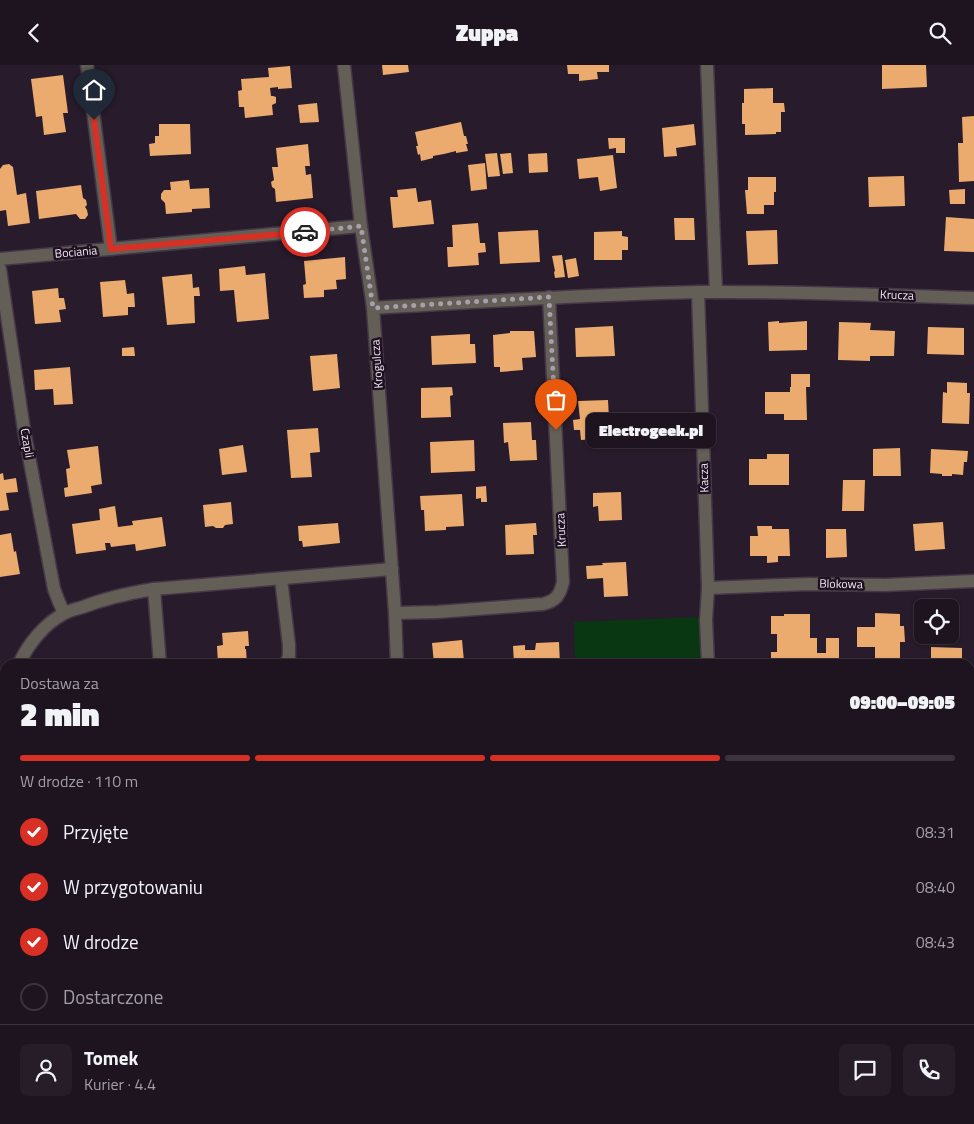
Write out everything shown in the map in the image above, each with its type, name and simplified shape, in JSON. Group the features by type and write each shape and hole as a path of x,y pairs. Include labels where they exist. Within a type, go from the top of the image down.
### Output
{"street":[{"path":"87,65 111,249"},
{"name":"Krogulcza","path":"344,65 361,226 373,308 397,659"},
{"path":"707,65 716,292"},
{"name":"Bociania","path":"0,259 361,226"},
{"name":"Czapli","path":"0,269 24,430 54,589 64,613"},
{"name":"Krucza","path":"373,308 549,297 698,292 832,293 974,298"},
{"name":"Kacza","path":"698,292 708,588 706,620 708,659"},
{"name":"Krucza","path":"395,613 437,612 543,604 550,603 561,592 563,582 549,297"},
{"path":"22,659 29,645 39,633 64,613 133,592 392,569"},
{"path":"281,579 289,645 288,659"},
{"name":"Blokowa","path":"708,588 809,584 886,585 974,581"},
{"path":"154,589 160,659"}],"green space":[{"path":"701,617 703,659 575,659 574,622"}],"building":[{"path":"382,65 408,65 409,72 383,75"},
{"path":"567,65 609,65 609,72 597,72 598,79 579,81 579,74 568,74"},
{"path":"882,65 926,65 927,87 882,89"},
{"path":"290,66 292,88 270,88 271,96 276,97 276,103 272,105 273,115 245,118 244,107 239,107 238,91 242,90 241,79 269,77 268,68"},
{"path":"63,75 68,113 63,113 66,132 44,135 42,116 36,117 31,79"},
{"path":"773,88 773,103 784,103 785,112 781,112 781,132 776,132 776,134 745,135 745,124 742,124 744,89"},
{"path":"317,103 319,122 300,123 298,105"},
{"path":"974,116 974,181 959,182 958,143 963,143 962,117"},
{"path":"461,122 468,144 466,144 468,151 456,153 456,151 433,156 433,158 421,161 416,146 418,146 415,132"},
{"path":"159,124 190,124 191,154 150,156 149,144 155,143 155,136 159,136"},
{"path":"694,124 696,145 676,148 677,156 664,157 662,128"},
{"path":"608,138 625,138 625,153 616,153 616,148 609,149"},
{"path":"308,144 310,166 305,166 306,175 311,174 313,198 276,202 275,189 272,187 271,182 274,180 272,167 278,167 276,148"},
{"path":"497,153 500,176 488,177 485,154"},
{"path":"511,153 513,173 503,174 500,154"},
{"path":"547,153 548,172 529,173 528,154"},
{"path":"613,155 617,188 600,191 598,177 579,179 577,159"},
{"path":"485,163 487,189 471,191 468,165"},
{"path":"9,164 13,167 17,195 26,193 30,223 8,226 6,210 0,211 0,169 3,165"},
{"path":"904,176 905,206 869,207 868,177"},
{"path":"748,177 776,177 774,205 764,205 764,214 747,214 745,190 748,190"},
{"path":"189,180 190,189 209,188 210,208 192,209 192,212 166,214 165,203 161,199 161,194 164,190 171,190 170,182"},
{"path":"81,185 83,198 86,200 87,205 85,207 88,215 85,219 80,219 76,214 39,219 36,191"},
{"path":"416,188 418,202 431,200 434,224 393,228 390,197 398,197 397,190"},
{"path":"965,189 965,204 950,204 949,190"},
{"path":"946,217 974,219 974,252 944,251"},
{"path":"674,218 694,218 695,240 675,240"},
{"path":"478,223 480,243 485,243 486,252 478,253 479,265 448,267 447,247 453,247 452,225"},
{"path":"538,230 540,262 500,264 498,232"},
{"path":"777,230 778,264 748,265 746,231"},
{"path":"622,231 622,236 628,237 628,250 622,250 622,260 594,260 594,232"},
{"path":"562,255 565,277 555,278 552,256"},
{"path":"345,257 346,279 336,280 337,289 324,290 324,297 304,298 303,285 306,284 304,261"},
{"path":"576,258 579,276 568,278 565,260"},
{"path":"245,266 246,275 265,273 269,319 237,322 234,290 220,291 219,269"},
{"path":"192,274 193,288 199,287 200,296 194,296 195,323 167,325 162,277"},
{"path":"125,280 127,294 134,293 135,307 128,307 128,315 103,317 100,282"},
{"path":"58,288 59,298 64,298 66,309 59,310 61,322 35,324 32,291"},
{"path":"779,321 779,323 807,321 807,350 769,351 768,322"},
{"path":"839,322 871,323 870,330 895,331 894,356 870,356 870,361 838,360"},
{"path":"613,326 615,356 576,357 575,328"},
{"path":"928,327 964,328 964,355 927,354"},
{"path":"510,331 534,331 536,357 522,358 523,370 500,372 500,367 494,367 493,335 510,333"},
{"path":"470,334 470,344 475,344 476,363 432,365 431,336"},
{"path":"134,347 135,356 122,356 122,348"},
{"path":"337,354 340,388 313,391 310,356"},
{"path":"70,367 73,404 54,405 53,389 35,390 34,370"},
{"path":"791,374 810,374 810,387 806,387 807,420 784,420 784,414 765,414 765,392 790,392"},
{"path":"947,382 967,383 967,393 970,393 969,424 942,423 943,392 947,393"},
{"path":"452,387 453,395 450,396 451,417 421,418 421,388"},
{"path":"608,400 610,438 581,440 580,430 574,430 573,420 580,419 578,401"},
{"path":"531,422 532,440 536,440 537,460 510,461 508,442 504,443 503,423"},
{"path":"318,428 320,452 310,453 312,477 291,478 287,430"},
{"path":"474,440 475,471 431,473 430,442"},
{"path":"243,445 247,472 222,475 219,449"},
{"path":"98,446 102,484 91,486 92,493 65,497 64,488 68,487 66,469 70,468 67,450"},
{"path":"900,448 901,476 873,476 873,449"},
{"path":"931,449 968,451 967,462 964,462 963,475 952,474 952,476 942,476 942,474 930,473"},
{"path":"767,454 789,454 789,485 749,485 749,459 767,459"},
{"path":"3,473 4,480 16,478 18,492 6,493 9,510 0,511 0,474"},
{"path":"843,480 865,480 864,511 842,511"},
{"path":"486,486 487,502 481,502 481,498 476,499 476,487"},
{"path":"621,492 622,520 599,521 598,506 593,507 593,493"},
{"path":"462,494 464,526 446,527 446,530 425,531 424,510 421,510 420,496"},
{"path":"231,502 233,524 225,525 223,528 205,527 203,505"},
{"path":"115,506 118,527 133,525 132,521 162,517 166,546 136,551 135,544 111,547 110,543 105,543 106,550 76,554 72,524 100,520 99,509"},
{"path":"943,522 945,549 915,551 913,524"},
{"path":"338,523 340,543 303,547 302,541 299,541 298,526"},
{"path":"536,523 537,535 533,535 534,554 506,555 505,525"},
{"path":"757,526 772,526 772,529 789,529 790,556 778,556 778,562 767,563 767,556 750,556 750,536 758,536"},
{"path":"826,529 846,529 847,557 826,558"},
{"path":"11,533 20,574 0,577 0,535"},
{"path":"626,562 628,596 604,597 603,578 587,579 586,566"},
{"path":"875,613 900,614 900,626 904,626 905,642 900,642 900,659 875,659 875,647 857,647 857,627 875,627"},
{"path":"784,614 810,614 810,638 817,638 817,653 826,653 826,638 839,638 839,659 771,659 771,652 777,652 777,634 771,634 771,616 784,616"},
{"path":"248,631 249,646 245,646 247,659 218,659 217,646 223,645 222,633"},
{"path":"462,640 464,659 434,659 432,643"},
{"path":"559,642 560,659 514,659 513,646 525,645 525,650 535,650 536,643"},
{"path":"931,647 962,648 962,659 931,659"}],"way so far":[{"path":"305,232 361,226 373,308 549,297 556,430"}],"place":[{"name":"Electrogeek.pl","path":"556,430"}],"route":[{"path":"94,120 111,249 305,232"}]}
